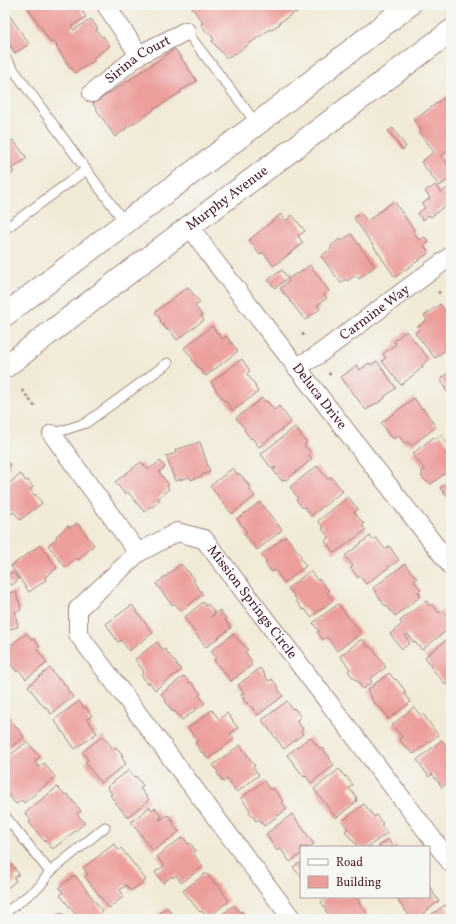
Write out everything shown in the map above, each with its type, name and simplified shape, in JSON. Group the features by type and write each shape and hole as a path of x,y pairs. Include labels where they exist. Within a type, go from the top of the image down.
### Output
{"main road":[{"path":"5,315 124,223 257,124 409,5"},
{"name":"Murphy Avenue","path":"5,367 190,226 451,31"}],"street":[{"path":"106,5 140,54"},
{"name":"Sirina Court","path":"92,93 140,54 186,31"},
{"name":"Deluca Drive","path":"190,226 209,254 451,566"},
{"name":"Carmine Way","path":"296,367 315,357 449,262"},
{"path":"52,434 138,553"},
{"name":"Mission Springs Circle","path":"292,919 78,634 78,609 138,553 177,532 204,539 451,863"}],"lane":[{"path":"186,31 257,124"},
{"path":"5,58 124,223"},
{"path":"5,229 86,170"},
{"path":"52,434 86,423 168,363"},
{"path":"5,816 50,872"},
{"path":"5,913 39,887 50,872 105,827"}],"path":[{"path":"438,294 439,290"},
{"path":"303,333 303,339"},
{"path":"328,374 334,374"},
{"path":"22,390 36,408"}],"building":[{"path":"26,5 77,5 86,17 71,27 74,30 91,19 98,29 96,30 101,37 103,36 110,46 93,58 95,60 75,73 54,41 51,43"},
{"path":"190,5 308,5 296,13 295,12 279,23 280,24 270,29 235,54 226,58 212,41 214,40 209,32 207,33 201,24 203,23"},
{"path":"5,9 29,44 15,53 5,38"},
{"path":"175,49 197,81 153,109 154,110 130,125 115,137 93,104"},
{"path":"448,95 451,99 451,148 441,156 451,169 451,178 439,186 421,162 434,152 419,131 421,130 414,120"},
{"path":"393,128 406,147 402,150 388,131"},
{"path":"5,136 10,142 13,140 27,158 12,169 14,172 5,179"},
{"path":"435,185 441,193 451,185 451,201 431,217 429,215 423,220 417,214 425,208 422,204 430,198 425,191"},
{"path":"394,201 419,240 425,237 429,242 424,245 429,253 395,277 354,218 361,213 367,221"},
{"path":"281,214 286,221 292,215 305,231 298,236 303,243 274,266 263,252 260,255 249,240"},
{"path":"351,234 375,266 359,279 356,275 341,283 321,256 332,248 331,246 340,239 341,241"},
{"path":"310,265 329,291 324,295 327,298 317,305 320,309 305,320 280,288 289,281 288,279"},
{"path":"282,270 288,278 275,288 268,280"},
{"path":"188,287 200,303 195,306 204,320 177,340 169,329 167,330 155,312"},
{"path":"440,304 451,319 451,349 448,351 447,349 435,358 415,333 419,329 417,327 427,320 424,316"},
{"path":"212,326 222,339 226,336 238,351 206,376 184,348"},
{"path":"406,331 429,359 421,366 423,367 401,385 382,361 386,358 383,354 396,344 394,341"},
{"path":"242,359 250,371 247,374 256,386 255,387 258,392 233,411 211,382"},
{"path":"377,361 396,388 377,404 376,403 366,410 341,377 357,365 360,370 369,363 371,365"},
{"path":"451,371 451,397 440,379"},
{"path":"262,398 265,402 267,401 274,410 279,406 291,422 259,447 252,438 251,439 236,418"},
{"path":"414,398 436,427 411,446 408,442 405,444 398,435 394,439 391,436 390,437 381,423"},
{"path":"295,427 307,443 304,445 311,453 309,455 312,459 286,480 285,479 282,481 273,470 276,468 275,467 272,469 261,454"},
{"path":"441,435 448,444 450,443 451,445 451,469 431,484 421,476 423,474 421,472 425,470 412,454 434,437 435,439"},
{"path":"200,442 210,472 191,480 190,477 175,481 166,456 176,453 175,450"},
{"path":"5,459 11,466 5,471"},
{"path":"160,461 165,467 159,472 169,485 167,486 169,489 158,498 160,501 144,512 128,492 125,494 115,482 141,462 148,470"},
{"path":"317,466 328,479 331,477 343,491 311,516 305,507 303,508 296,500 298,498 290,487"},
{"path":"233,468 238,475 240,474 250,487 248,488 255,496 232,514 210,486"},
{"path":"21,474 26,481 28,480 33,487 30,489 42,503 20,520 14,512 12,514 5,505 5,486"},
{"path":"451,480 451,502 440,488"},
{"path":"348,497 358,509 354,512 364,524 362,526 366,530 334,553 325,541 329,537 322,529 324,528 318,521"},
{"path":"260,502 282,530 257,550 244,534 247,532 237,519"},
{"path":"77,523 94,545 78,560 76,558 65,567 48,545 68,526 70,528"},
{"path":"286,536 302,557 300,558 306,566 284,583 275,570 272,572 265,563 267,562 261,555"},
{"path":"370,536 373,540 376,538 385,549 389,546 399,560 366,584 360,576 358,578 351,568 353,566 345,556"},
{"path":"40,545 57,568 45,577 46,580 29,592 11,566"},
{"path":"181,564 195,580 193,581 203,594 181,611 174,603 172,605 156,584"},
{"path":"405,564 417,579 414,581 421,590 418,592 421,596 395,616 386,605 385,606 373,588"},
{"path":"310,571 329,591 327,593 333,600 311,617 305,609 303,610 288,588"},
{"path":"12,572 19,579 12,585 5,580 5,578"},
{"path":"16,591 21,610 15,612 18,627 5,630 5,594"},
{"path":"426,601 430,606 432,604 439,613 442,610 451,622 451,627 422,650 415,642 414,643 408,634 405,636 410,643 402,649 390,634 402,624 400,621"},
{"path":"203,602 206,606 208,604 215,613 210,618 220,610 231,628 206,647 184,618"},
{"path":"338,604 361,633 337,651 327,637 323,640 313,623"},
{"path":"132,605 153,633 129,651 121,640 118,642 106,624"},
{"path":"27,633 40,647 37,649 47,663 26,679 19,670 17,672 5,657 5,649"},
{"path":"233,634 248,650 245,652 252,661 250,663 252,665 231,681 214,660 216,658 211,651"},
{"path":"451,636 451,681 446,685 430,666 431,665 425,657"},
{"path":"362,639 368,647 370,646 386,667 370,679 372,682 363,689 348,671 350,669 340,656"},
{"path":"157,642 163,650 165,649 181,670 155,690 141,675 144,672 135,659"},
{"path":"50,668 59,680 61,679 73,697 51,714 28,686"},
{"path":"260,668 269,681 272,679 283,696 258,715 243,699 244,698 241,695 244,693 238,685"},
{"path":"389,673 395,680 396,679 406,692 404,693 411,702 389,719 371,698 372,697 367,690"},
{"path":"184,676 201,694 199,695 205,703 182,720 175,711 173,712 161,694"},
{"path":"79,701 84,708 86,707 92,716 87,719 97,733 75,749 54,720"},
{"path":"287,701 292,709 294,708 301,717 296,721 303,729 301,731 303,734 284,749 262,720"},
{"path":"414,707 421,716 423,714 438,735 413,754 399,739 402,737 392,725"},
{"path":"212,710 219,719 227,713 238,728 230,734 234,739 208,759 195,743 198,741 188,728"},
{"path":"5,712 24,737 5,751"},
{"path":"103,736 113,749 116,747 123,755 121,756 126,764 101,783 85,762 88,760 82,752"},
{"path":"310,737 320,749 322,748 334,765 311,783 306,776 304,777 287,755"},
{"path":"442,740 451,752 451,780 442,787 432,774 429,777 417,760"},
{"path":"27,742 40,757 34,761 39,767 44,763 55,777 24,803 22,800 16,804 5,791 5,759"},
{"path":"240,745 255,766 253,767 259,775 237,792 227,779 223,782 213,765"},
{"path":"339,769 353,785 349,788 357,798 357,801 336,818 314,789"},
{"path":"129,770 134,777 136,776 143,786 140,788 149,800 127,817 110,795 112,794 107,787"},
{"path":"264,781 270,790 273,788 287,809 264,826 259,819 256,821 241,798"},
{"path":"57,787 65,795 67,794 81,811 77,814 85,823 53,849 45,840 44,841 29,822 31,820 25,813"},
{"path":"364,804 374,817 376,815 383,824 381,825 387,833 369,846 357,846 345,831 348,829 342,821"},
{"path":"150,807 152,810 155,808 162,817 159,819 160,820 168,815 179,832 153,851 131,822"},
{"path":"292,814 314,844 311,846 300,846 300,855 290,862 280,848 277,851 266,834"},
{"path":"183,837 196,851 193,853 203,867 181,883 176,875 173,878 172,876 163,883 155,872 164,866 157,856"},
{"path":"388,839 393,846 379,846"},
{"path":"114,844 119,850 121,848 146,880 131,891 126,885 120,890 124,896 109,908 85,877 88,874 83,868"},
{"path":"6,859 19,874 14,878 16,881 5,890 5,860"},
{"path":"300,863 300,876 293,867"},
{"path":"206,873 215,884 217,883 229,901 207,918 202,911 200,912 183,891"},
{"path":"75,875 103,912 94,919 79,919 60,895 63,893 59,887"},
{"path":"430,887 439,901 416,919 412,919 398,901 399,900 397,898 430,898"},
{"path":"326,898 357,898 367,913 358,919 332,919 321,902"},
{"path":"234,905 240,913 242,911 248,919 216,919"},
{"path":"445,905 451,914 451,919 425,919"},
{"path":"167,907 176,919 152,919"},
{"path":"58,913 62,913 65,917 67,915 70,919 50,919"}]}
